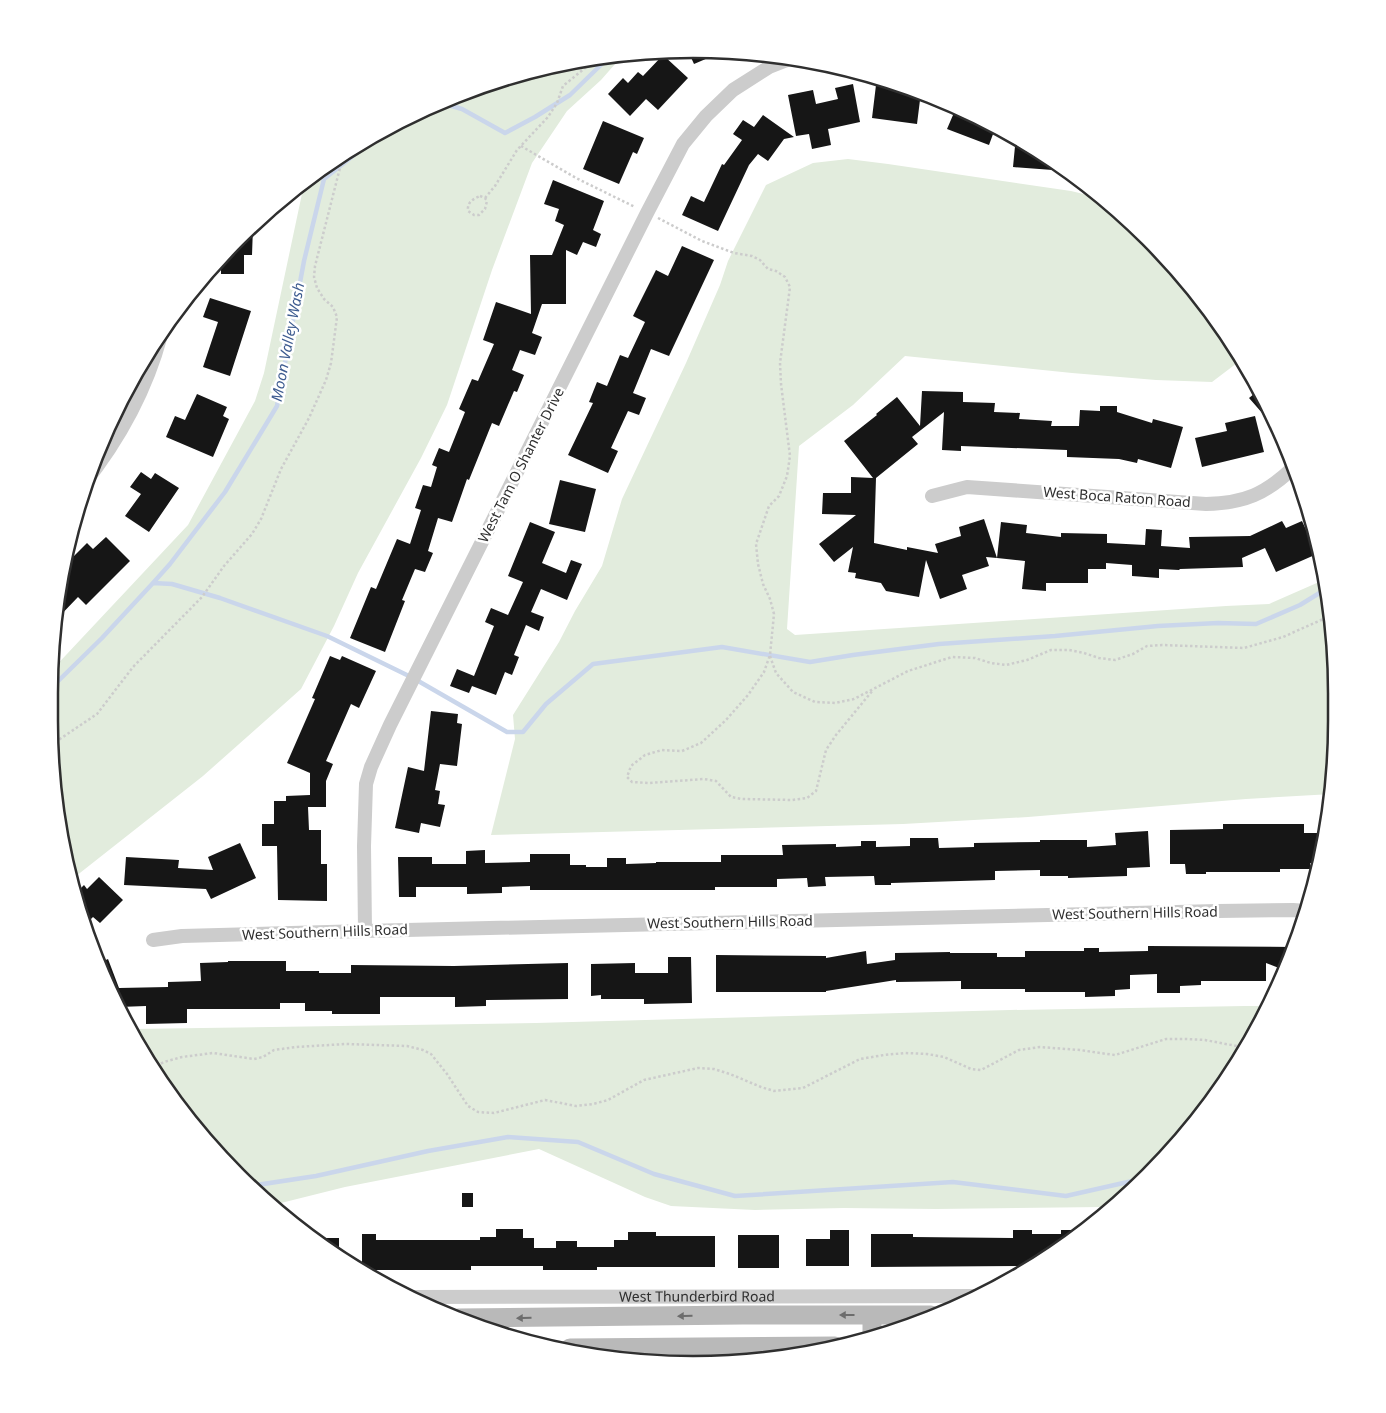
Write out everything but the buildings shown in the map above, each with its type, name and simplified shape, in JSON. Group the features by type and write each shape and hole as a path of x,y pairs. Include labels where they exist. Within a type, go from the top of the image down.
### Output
{"main road":[{"path":"872,1315 872,1330"},
{"name":"West Thunderbird Road","path":"489,1322 915,1315"},
{"path":"597,1348 798,1346"}],"street":[{"name":"West Tam O Shanter Drive","path":"365,931 364,846 366,784 370,767 398,708 683,144 706,116 733,90 769,67 778,63"},
{"path":"101,463 136,405 154,358"},
{"name":"West Boca Raton Road","path":"932,496 967,487 1206,504 1226,503 1248,499 1267,489 1288,472"},
{"name":"West Southern Hills Road","path":"153,940 182,936 365,931 1299,910"},
{"name":"West Thunderbird Road","path":"428,1297 961,1296"}],"path":[{"path":"485,198 496,186 517,150 548,117 557,103 563,86 586,67"},
{"path":"521,146 576,178 702,241 760,260 768,268 785,277 790,287 780,363 790,456 787,476 778,496 769,506 756,544 763,584 774,614 770,655 764,672 748,695 726,720 701,743 682,751 662,750 645,755 631,766 626,777 632,782 704,779 716,781 731,797 742,799 792,800 807,798 816,791 826,750 873,690"},
{"path":"58,740 97,714 133,667 202,597 224,566 252,534 260,519 281,469 326,380 331,363 337,317 334,307 324,299 317,288 314,277 315,266 341,164"},
{"path":"480,196 485,198 487,201 485,209 479,215 474,215 468,211 468,206 472,200 480,196"},
{"path":"770,655 776,673 793,692 815,702 835,703 854,699 908,671 952,657 975,658 1006,665 1027,660 1052,650 1069,650 1115,660 1133,654 1147,646 1244,648 1282,637 1324,619"},
{"path":"160,1064 182,1057 213,1052 254,1059 263,1057 274,1050 296,1047 346,1044 407,1046 431,1054 468,1106 478,1112 494,1113 545,1100 576,1106 593,1104 608,1100 644,1080 698,1068 714,1069 774,1091 803,1088 860,1059 884,1055 905,1053 927,1054 944,1057 971,1069 981,1070 1019,1050 1040,1047 1115,1055 1166,1039 1205,1040 1238,1046"}],"green space":[{"path":"617,62 601,80 567,111 532,163 492,270 447,405 421,458 358,573 334,626 301,689 203,776 77,875 63,803 59,762 57,720 58,663 188,525 255,401 264,373 302,192 375,143 412,123 450,106 489,91 529,79"},
{"path":"848,159 1087,195 1112,215 1171,274 1197,306 1236,364 1212,382 1156,380 1072,373 905,356 853,405 799,446 787,629 795,635 1269,604 1318,582 1327,651 1328,720 1324,794 1028,817 903,824 491,835 515,739 513,715 559,642 602,566 622,499 686,363 720,285 728,261 766,185 813,163"},
{"path":"1260,1006 1243,1038 1197,1107 1171,1139 1101,1207 755,1210 671,1206 645,1197 539,1149 345,1187 280,1203 215,1139 165,1073 138,1029 536,1023 1010,1010"}],"waterway":[{"name":"Moon Valley Wash","path":"451,106 462,109 505,133 570,95 601,64"},
{"name":"Moon Valley Wash","path":"58,682 102,638 170,564 225,492 277,406 304,261 324,179 347,161"},
{"path":"153,583 172,584 220,598 327,636 413,678 507,732 523,732 546,704 593,664 722,647 810,662 939,644 1055,636 1158,626 1218,623 1256,624 1300,605 1320,593"},
{"path":"260,1184 316,1176 428,1151 508,1137 578,1142 654,1174 735,1196 953,1182 1066,1196 1129,1182"}]}
